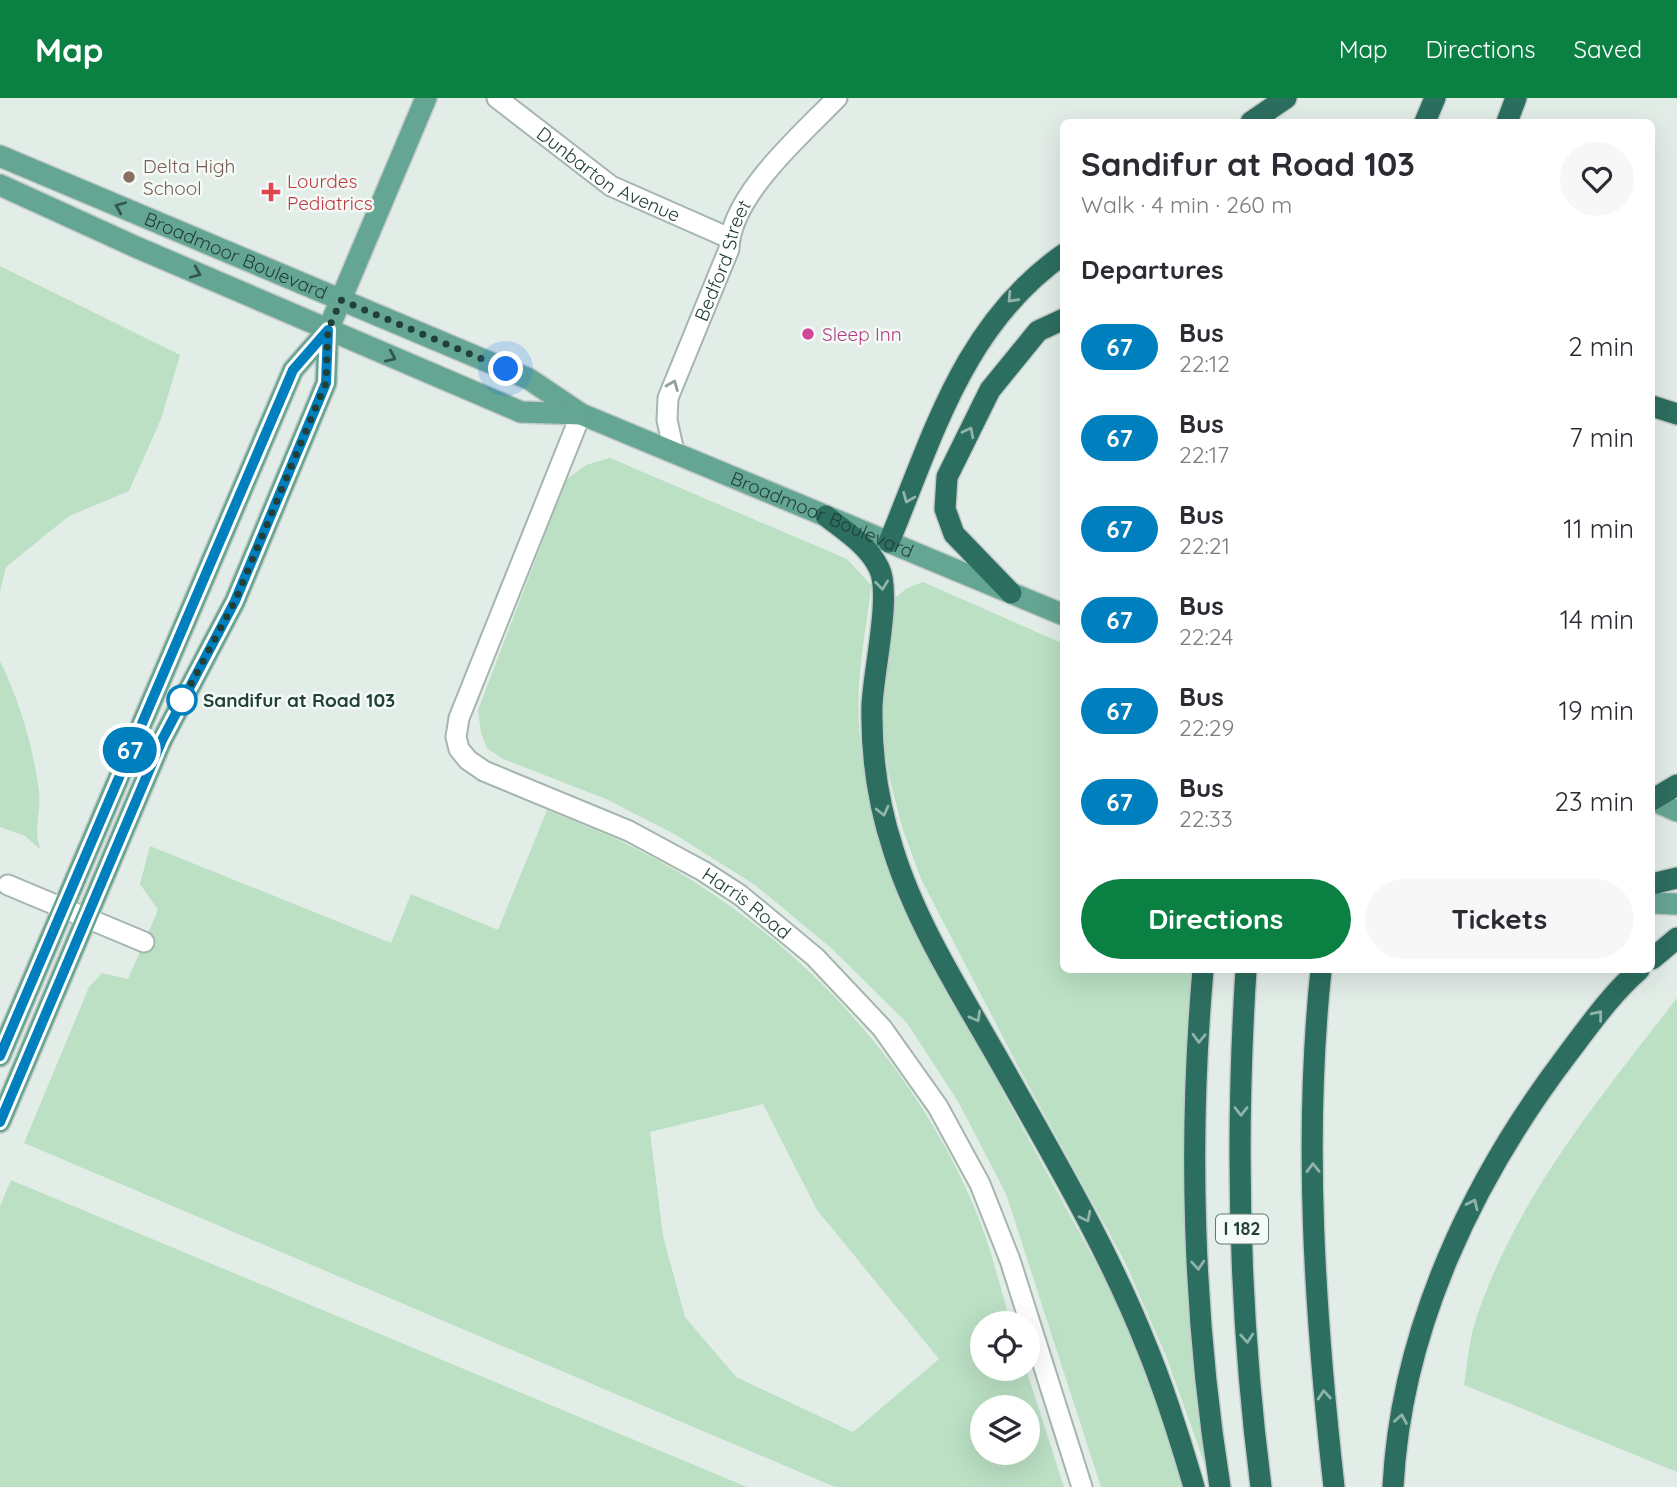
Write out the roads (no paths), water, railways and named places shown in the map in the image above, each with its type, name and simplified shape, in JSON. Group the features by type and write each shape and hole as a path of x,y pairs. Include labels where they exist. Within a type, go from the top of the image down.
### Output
{"highway":[{"path":"1255,119 1286,98"},
{"path":"1426,119 1435,98"},
{"path":"1508,119 1516,98"},
{"path":"890,542 950,395 970,356 994,318 1020,290 1060,257"},
{"path":"1011,593 954,534 945,509 947,477 990,390 1038,331 1060,320"},
{"path":"1655,407 1677,414"},
{"path":"826,516 863,545 880,569 883,598 872,706 873,753 880,802 893,850 928,931 1119,1283 1166,1396 1194,1487"},
{"path":"1655,798 1677,785"},
{"path":"1655,883 1677,878"},
{"path":"1655,956 1677,938"},
{"path":"1203,973 1196,1101 1198,1251 1209,1417 1220,1487"},
{"name":"I 182","path":"1246,973 1240,1186 1249,1370 1261,1487"},
{"path":"1321,973 1315,1029 1314,1225 1323,1382 1334,1487"},
{"path":"1315,1029 1327,973"},
{"path":"1394,1487 1395,1458 1409,1379 1430,1304 1478,1193 1531,1103 1578,1040 1636,973"}],"main road":[{"path":"0,1056 293,370 328,330 426,98"},
{"name":"Broadmoor Boulevard","path":"0,156 529,379 580,414 1060,613"},
{"name":"Broadmoor Boulevard","path":"0,185 136,247 521,412 580,414"},
{"path":"0,1122 162,740 235,601 326,383 328,330"},
{"path":"1655,801 1677,811"},
{"path":"1655,903 1677,904"}],"street":[{"name":"Dunbarton Avenue","path":"498,98 611,186 729,238"},
{"name":"Bedford Street","path":"674,452 667,420 668,398 729,249 729,238 744,206 765,174 837,98"},
{"name":"Harris Road","path":"580,414 458,718 456,737 459,749 484,771 629,831 740,895 815,957 882,1028 938,1107 980,1184 1010,1260 1082,1487"},
{"path":"8,885 144,942"}],"place":[{"name":"Delta High School","path":"129,177"},
{"name":"Lourdes Pediatrics","path":"271,192"},
{"name":"Sleep Inn","path":"808,334"},
{"name":"Sandifur at Road 103","path":"182,700"}]}
